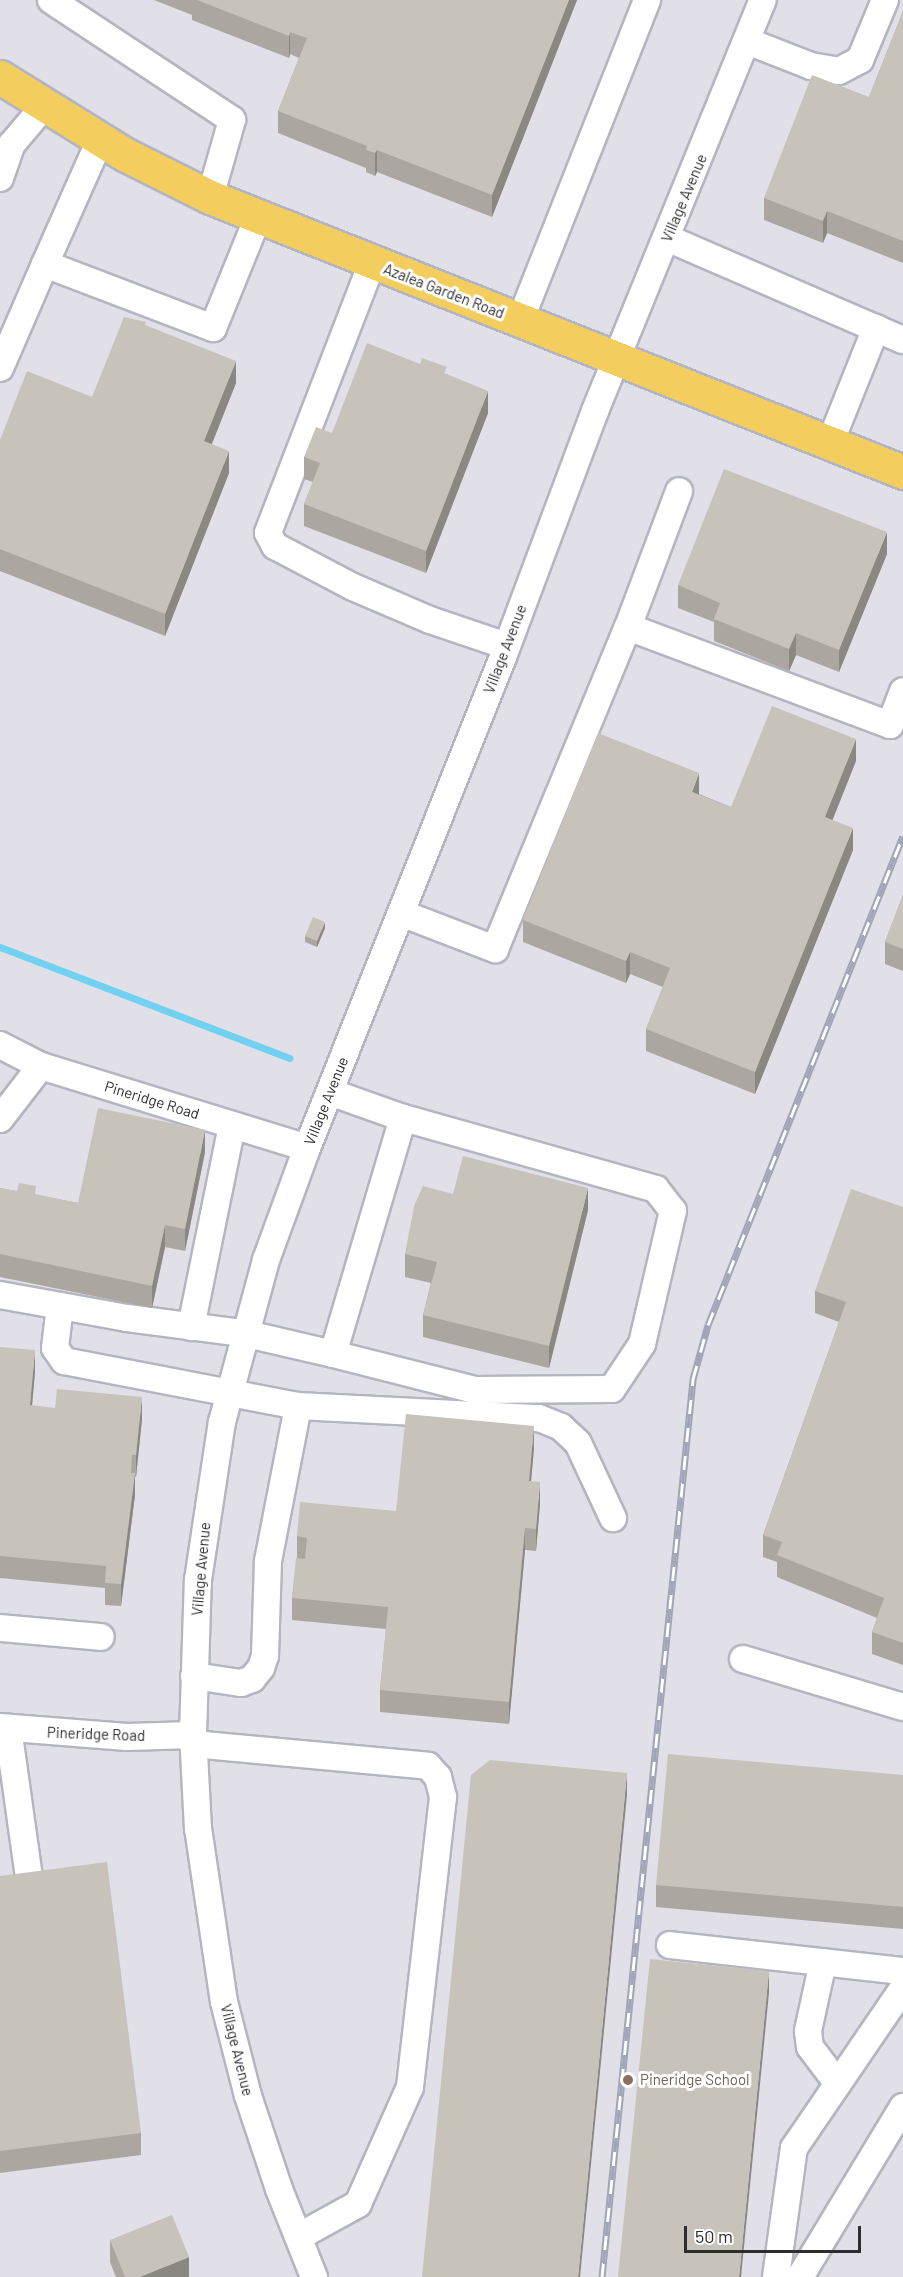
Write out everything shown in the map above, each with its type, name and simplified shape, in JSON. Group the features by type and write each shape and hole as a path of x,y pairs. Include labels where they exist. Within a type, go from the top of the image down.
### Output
{"main road":[{"name":"Azalea Garden Road","path":"3,86 210,197 903,472"}],"street":[{"path":"51,0 232,120 210,197"},
{"path":"520,321 647,0"},
{"name":"Village Avenue","path":"314,2277 248,2096 224,2002 206,1896 193,1740 194,1676 206,1516 230,1394 243,1333 266,1260 307,1148 507,646 617,358 763,0"},
{"path":"747,41 811,66 839,71 860,60 885,0"},
{"path":"0,178 12,144 44,106"},
{"path":"0,368 100,140"},
{"path":"45,264 213,328 258,217"},
{"path":"667,238 903,340"},
{"path":"372,263 268,533 275,546 353,587 430,620 507,646"},
{"path":"830,443 876,328"},
{"path":"401,912 495,949 628,627 680,491"},
{"path":"628,627 890,725 903,691"},
{"name":"Pineridge Road","path":"0,1045 41,1066 307,1148"},
{"path":"0,1119 41,1066"},
{"path":"0,1295 191,1327 243,1333 475,1390 612,1389 642,1344 673,1211 656,1189 403,1118 330,1092"},
{"path":"333,1354 403,1118"},
{"path":"191,1327 232,1125"},
{"path":"60,1306 55,1348 64,1361 298,1406 539,1418 561,1427 578,1443 613,1518"},
{"path":"194,1676 241,1683 252,1679 261,1668 266,1656 268,1561 298,1406"},
{"path":"0,1628 101,1637"},
{"path":"743,1659 903,1707"},
{"path":"4,1728 29,1878"},
{"name":"Pineridge Road","path":"4,1728 193,1740 428,1766 438,1777 443,1797 410,2087 358,2204 301,2245"},
{"path":"670,1945 903,1971"},
{"path":"823,1962 808,2031 810,2047 838,2084"},
{"path":"776,2277 794,2148 903,1988"},
{"path":"800,2277 903,2107"}],"shaded area":[{"path":"0,0 903,0 903,2277 0,2277"}],"building":[{"path":"197,0 569,0 492,195 377,150 375,153 366,150 367,146 278,111 307,38 290,32 289,36"},
{"path":"903,11 903,241 827,211 823,221 764,198 812,75 869,97"},
{"path":"124,317 146,322 145,325 236,361 204,441 229,451 165,614 0,549 0,440 27,371 92,397"},
{"path":"367,343 420,364 422,358 447,367 444,373 488,391 426,551 304,504 320,463 304,457 316,427 332,433"},
{"path":"724,469 887,532 839,650 796,633 789,649 714,619 720,603 678,585"},
{"path":"772,706 856,739 825,817 853,828 755,1072 646,1029 670,968 630,952 626,961 523,920 598,733 699,773 692,792 731,807"},
{"path":"903,895 903,949 885,942"},
{"path":"313,917 325,922 317,941 305,936"},
{"path":"98,1108 205,1130 185,1229 165,1225 152,1286 0,1254 0,1188 17,1191 19,1183 36,1186 35,1194 78,1203"},
{"path":"463,1156 588,1188 549,1346 423,1315 437,1262 405,1254 414,1206 423,1186 453,1194"},
{"path":"851,1189 903,1207 903,1643 872,1632 884,1598 777,1555 782,1542 763,1535 846,1302 815,1291"},
{"path":"0,1347 35,1350 30,1405 55,1408 57,1389 142,1397 136,1455 132,1455 131,1473 135,1473 121,1584 105,1583 106,1566 0,1556"},
{"path":"406,1414 534,1426 529,1481 540,1482 536,1529 525,1528 509,1702 380,1690 388,1607 292,1598 296,1558 305,1559 307,1538 297,1536 300,1502 396,1511"},
{"path":"668,1754 903,1775 903,1907 656,1885"},
{"path":"490,1760 627,1773 578,2277 422,2277 471,1775"},
{"path":"107,1862 141,2133 0,2151 0,1876"},
{"path":"650,1959 769,1971 739,2277 618,2277"},
{"path":"172,2215 189,2257 140,2277 125,2277 110,2240"}],"waterway":[{"path":"0,947 289,1058"}],"railway":[{"path":"602,2277 693,1379 708,1325 903,836"}],"place":[{"name":"Pineridge School","path":"628,2080"}]}
